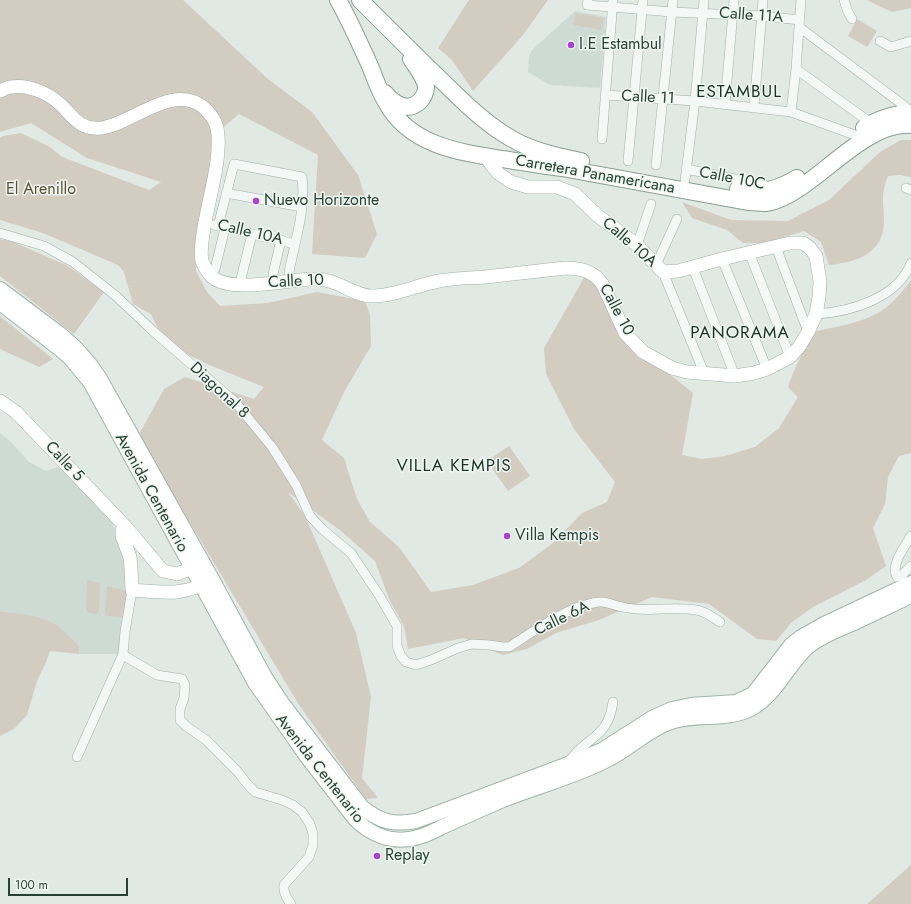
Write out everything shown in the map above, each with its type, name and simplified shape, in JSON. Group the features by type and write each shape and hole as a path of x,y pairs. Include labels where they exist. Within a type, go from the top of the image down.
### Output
{"highway":[{"name":"Carretera Panamericana","path":"338,0 353,29 386,103 401,123 418,136 442,147 486,157 569,169 748,202 766,203 781,199 792,193 866,139 881,130 894,126 911,125"},
{"name":"Carretera Panamericana","path":"364,2 387,28 487,123 512,139 540,151 563,157 685,175 752,191 767,191 779,188 799,177 871,123 885,117 911,112"},
{"path":"373,73 389,98 402,106 413,106 422,99 426,87 420,74 387,28"}],"main road":[{"name":"Avenida Centenario","path":"0,289 69,341 90,363 103,383 197,565"},
{"name":"Avenida Centenario","path":"0,303 61,350 70,358 90,382 207,582 238,639 264,678 362,807 371,815 383,820 401,824 416,821 568,764 602,750 652,718 672,709 691,705 728,704 745,699 753,694 791,645 801,637 824,624 911,583"},
{"name":"Avenida Centenario","path":"238,639 255,683 307,757 356,819 364,828 372,833 401,840 421,836 503,800 592,768 624,751 654,730 666,724 689,718 732,715 744,712 756,706 766,697 802,653 816,641 911,596"}],"street":[{"name":"Calle 11A","path":"588,0 587,5 613,4 642,10 762,16 799,24 911,112"},
{"path":"628,160 643,0"},
{"path":"656,165 673,0"},
{"path":"685,175 695,100 704,0"},
{"path":"725,104 734,0"},
{"path":"754,107 763,0"},
{"path":"791,112 801,0"},
{"path":"844,0 852,19"},
{"path":"602,139 613,4"},
{"path":"880,42 891,47 911,41"},
{"path":"796,69 871,123"},
{"name":"Calle 10","path":"0,91 11,87 27,87 42,92 59,104 75,121 86,126 99,128 111,126 161,103 181,99 198,104 206,110 213,118 217,127 216,164 202,242 202,259 205,268 212,277 225,284 260,284 314,278 331,280 370,296 384,295 442,280 566,268 586,271 598,278 603,285 624,332 643,352 672,368 735,376 767,369 790,358 808,332 816,314 820,282 816,256 810,248 803,243 790,243"},
{"name":"Calle 11","path":"605,95 635,98 695,100 791,112 855,135"},
{"name":"Calle 10A","path":"486,157 498,173 511,182 528,187 557,187 574,194 598,216 637,245 659,269 678,271 749,252 790,243"},
{"path":"215,269 226,193 234,164 302,177 304,191 302,207 289,272"},
{"path":"226,193 302,207"},
{"path":"637,245 651,204"},
{"path":"677,219 659,269 704,373"},
{"name":"Calle 10A","path":"205,223 295,244"},
{"name":"Diagonal 8","path":"0,233 44,246 73,262 116,296 153,331 235,402 272,447 296,485 310,516 322,529 351,553 379,595 397,626"},
{"path":"240,283 252,234"},
{"path":"273,274 281,240"},
{"path":"776,247 808,332"},
{"path":"749,252 790,358"},
{"path":"722,259 767,369"},
{"path":"816,314 845,310 870,302 884,294 898,283 908,270 911,263"},
{"path":"693,268 735,376"},
{"name":"Calle 5","path":"0,401 16,412 125,526 163,571 177,574 197,565"},
{"path":"77,757 123,654 132,590 130,557 122,536 122,531 125,526"},
{"path":"911,536 895,565 894,572 897,577 901,576 911,566"},
{"path":"132,590 179,592 192,590 207,582"},
{"name":"Calle 6A","path":"397,626 397,646 401,656 406,662 416,665 472,644 489,644 509,647 554,619 593,603 607,602 621,607 634,609 696,610 707,613 720,622"},
{"path":"123,654 134,662 157,674 182,679 186,685 180,710 180,720 206,740 255,792 282,800 302,812 310,824 313,834 313,845 309,857 304,864 284,885 285,895 291,904"},
{"path":"568,764 576,752 604,729 610,717 613,702"}],"shaded area":[{"name":"I.E Estambul","path":"575,11 606,17 600,88 550,85 528,72 529,57 532,50"},
{"path":"0,433 11,442 29,462 46,471 63,465 110,516 123,552 128,579 119,654 79,654 79,646 13,613 0,611"}],"green space":[{"name":"El Arenillo","path":"0,0 183,0 268,79 312,112 358,175 377,234 365,258 312,254 318,155 239,114 212,137 210,172 196,245 196,271 207,292 220,306 268,303 317,292 365,301 370,315 371,346 344,392 322,440 344,458 357,499 370,522 399,547 431,592 473,585 519,568 553,543 582,513 607,502 615,482 574,429 546,374 544,348 585,276 601,286 643,353 693,393 682,455 702,459 725,456 755,447 779,428 798,397 788,387 812,332 854,323 878,313 892,303 911,280 911,453 899,456 888,477 885,504 873,528 886,566 866,580 813,607 791,623 776,641 757,639 709,604 652,597 599,620 556,633 527,649 503,655 464,638 408,649 404,626 390,601 375,561 341,531 288,492 305,516 356,633 371,697 362,778 378,798 366,799 299,705 138,436 164,389 185,377 254,399 264,387 207,364 183,352 158,329 151,314 133,304 124,272 118,265 43,233 0,220 0,138 3,136 21,133 50,147 62,157 149,190 161,182 87,158 31,123 0,132"},
{"path":"469,0 548,0 523,35 473,91 452,60 438,48"},
{"path":"867,0 911,0 911,8 892,12"},
{"path":"575,13 604,18 601,30 573,25"},
{"path":"857,19 877,31 867,47 848,36"},
{"path":"901,140 911,140 911,177 900,175 888,176 883,194 884,222 879,242 866,255 849,262 829,265 821,242 804,231 764,243 743,243 727,230 692,218 682,202 731,220 788,221 829,200 880,152"},
{"path":"0,239 13,242 66,265 104,292 74,334 0,276"},
{"path":"0,316 53,359 39,367 0,349"},
{"path":"509,446 530,476 508,491 487,461"},
{"path":"87,580 100,583 99,611 97,614 89,613 86,610"},
{"path":"107,586 127,591 124,617 109,616 105,614"},
{"path":"0,611 39,617 57,625 79,646 79,654 50,651 37,681 27,715 14,729 0,736"},
{"path":"911,865 911,904 867,904"}],"place":[{"name":"I.E Estambul","path":"571,45"},
{"name":"Nuevo Horizonte","path":"256,201"},
{"name":"Villa Kempis","path":"507,536"},
{"name":"Replay","path":"377,856"}],"district":[{"name":"ESTAMBUL","path":"739,93"},
{"name":"PANORAMA","path":"740,334"},
{"name":"VILLA KEMPIS","path":"454,467"}]}
